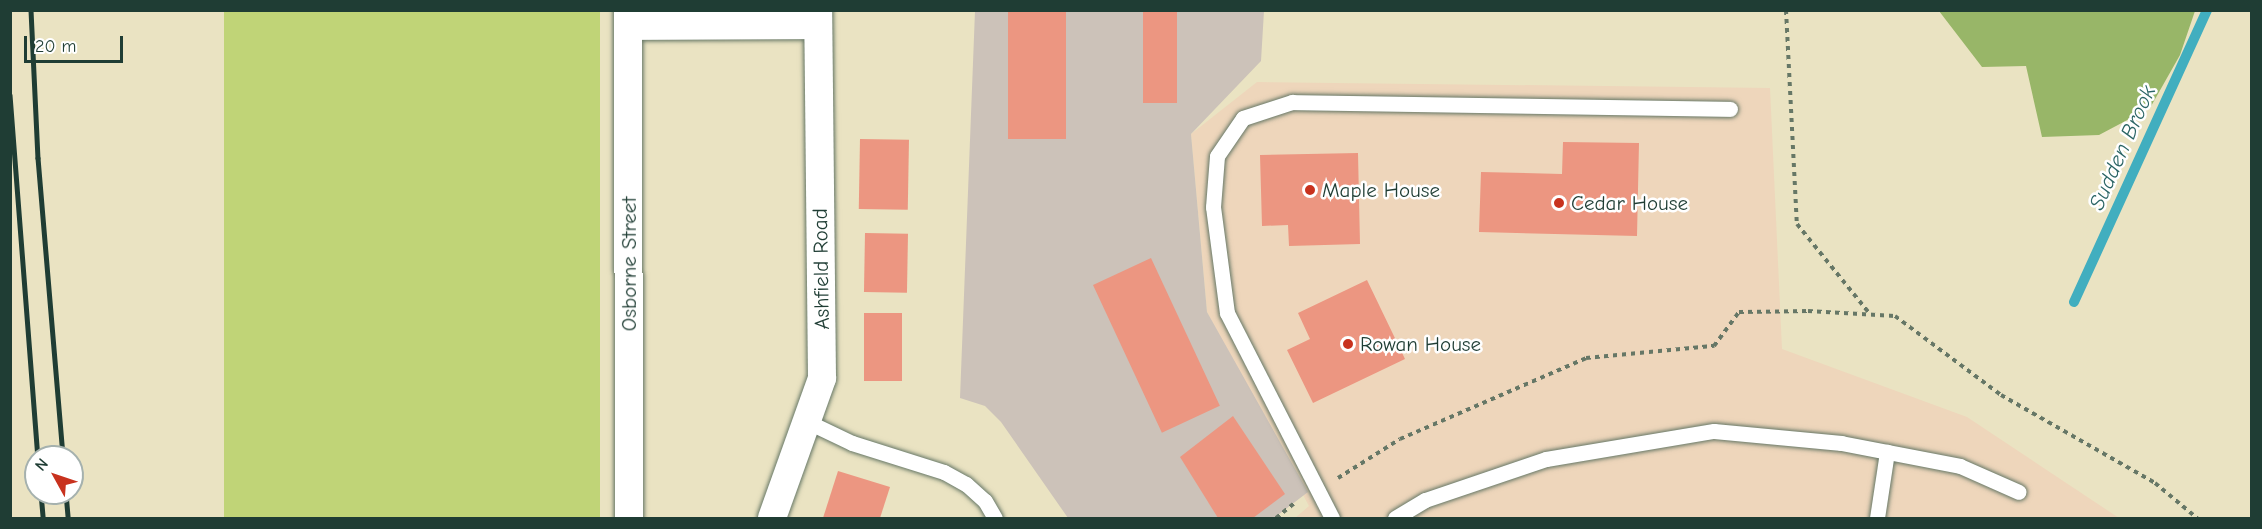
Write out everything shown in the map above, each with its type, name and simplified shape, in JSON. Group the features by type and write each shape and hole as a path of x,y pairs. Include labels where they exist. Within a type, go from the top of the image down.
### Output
{"street":[{"path":"628,18 818,18"},
{"name":"Osborne Street","path":"628,18 629,519"},
{"name":"Ashfield Road","path":"772,519 822,378 818,18"}],"lane":[{"path":"1332,519 1227,313 1213,207 1218,156 1243,118 1292,102 1730,109"},
{"path":"806,421 852,443 951,476 986,501 995,519"},
{"path":"1395,519 1425,500 1546,459 1714,431 1841,443 1960,466 2019,492"},
{"path":"1877,519 1887,452"}],"path":[{"path":"1786,10 1797,224 1869,314"},
{"path":"1318,491 1400,439 1586,358 1714,346 1739,312 1869,314 1895,316 2001,395 2155,483 2197,519"},
{"path":"1276,519 1300,498"}],"shaded area":[{"path":"975,11 1264,11 1261,61 1191,134 1207,312 1308,492 1274,518 1068,518 1001,422 985,406 960,398"},
{"path":"1257,82 1770,88 1782,349 1967,417 2119,518 1295,518 1309,506 1207,312 1191,134"}],"green space":[{"path":"224,11 600,11 600,518 224,518"},
{"path":"1939,11 2195,11 2180,55 2150,108 2099,135 2042,137 2026,66 1982,67"}],"building":[{"path":"1008,10 1066,10 1066,139 1008,139"},
{"path":"1143,10 1177,10 1177,103 1143,103"},
{"path":"860,139 909,140 908,210 859,209"},
{"name":"Cedar House","path":"1563,142 1639,143 1637,236 1479,232 1481,172 1562,174"},
{"name":"Maple House","path":"1358,153 1360,244 1289,246 1288,225 1262,226 1260,155"},
{"path":"865,233 908,234 907,293 864,292"},
{"path":"1151,258 1220,406 1162,433 1093,285"},
{"name":"Rowan House","path":"1367,280 1405,359 1313,403 1287,350 1310,339 1298,313"},
{"path":"864,313 902,313 902,381 864,381"},
{"path":"1233,416 1285,494 1253,518 1218,518 1180,457"},
{"path":"838,471 890,487 880,518 823,518"}],"waterway":[{"name":"Sudden Brook","path":"2074,302 2207,10"}],"railway":[{"path":"31,10 38,158 62,445"},
{"path":"10,95 37,445"},
{"path":"42,505 43,518"},
{"path":"67,505 68,518"}],"place":[{"name":"Maple House","path":"1310,190"},
{"name":"Cedar House","path":"1559,203"},
{"name":"Rowan House","path":"1348,344"}]}
